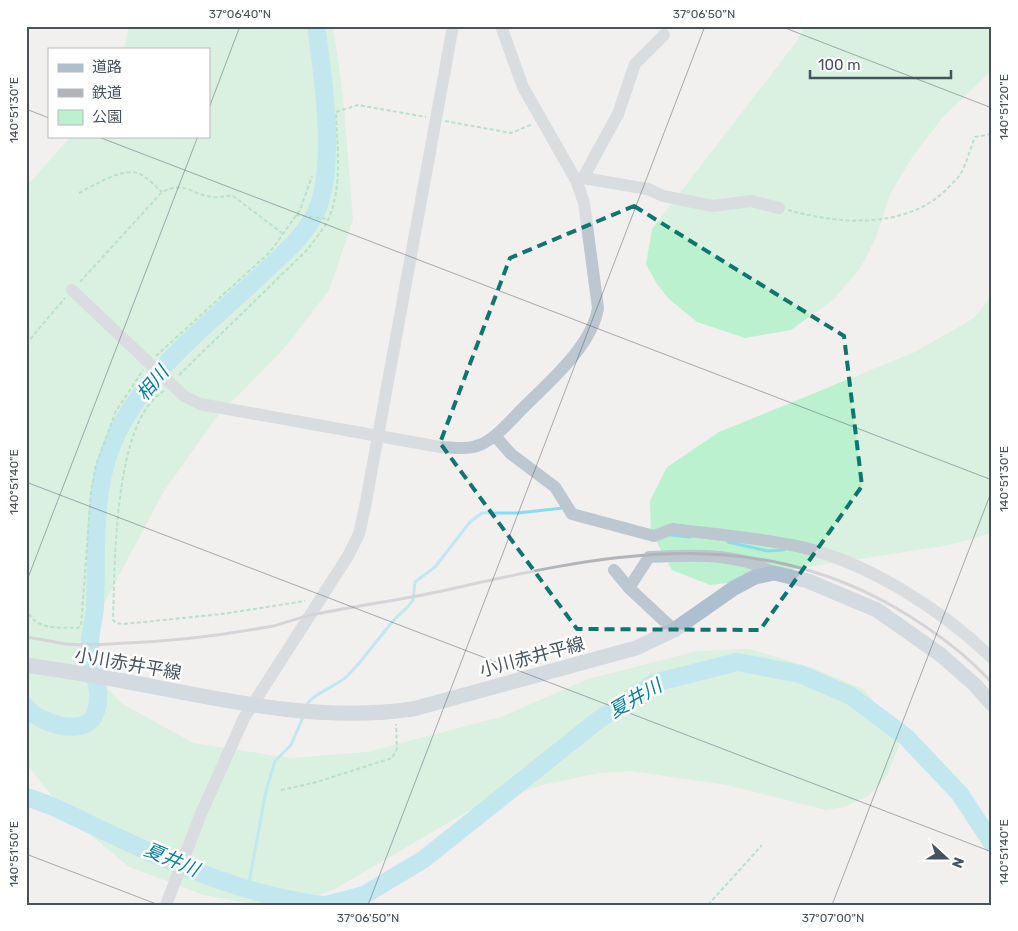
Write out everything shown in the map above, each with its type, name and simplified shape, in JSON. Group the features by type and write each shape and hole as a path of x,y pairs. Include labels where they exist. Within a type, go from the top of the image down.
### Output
{"main road":[{"name":"小川赤井平線","path":"26,665 110,678 252,705 347,714 395,711 636,648 674,630 734,588 755,578 774,573"},
{"path":"774,573 808,581 877,610 941,654 975,685 992,704"}],"street":[{"path":"166,905 224,760 252,705 348,556 358,534 379,434 452,26"},
{"path":"72,290 184,396 200,404 379,434 440,447 462,448 481,444 494,436 564,368 596,318 598,308 587,219 580,180 523,87 501,26"},
{"path":"580,180 618,114 636,64 664,35"},
{"path":"580,180 648,189 662,196 713,206 751,201 779,208"},
{"path":"494,436 511,454 555,487 569,508 654,536 681,530 793,545 823,554 862,570 902,590 935,611 992,658"},
{"path":"629,588 649,557 680,555 735,560 753,563 774,573"},
{"path":"614,570 629,588 674,630"}],"path":[{"path":"320,598 222,614 124,624 116,623 113,620 121,489 129,452 148,404 308,249 327,219 338,176 336,112"},
{"path":"779,208 812,217 847,219 882,220 914,212 933,200 960,174 975,137 992,134"},
{"path":"79,193 106,179 127,172 141,174 162,192"},
{"path":"26,344 72,290 162,192 180,186 213,197 233,196 282,233"},
{"path":"297,215 327,219"},
{"path":"26,608 33,621 42,626 78,628"},
{"path":"281,790 318,782 392,758 397,749 395,711"},
{"path":"708,905 762,845"}],"highlighted area":[{"path":"634,206 844,336 862,486 760,630 577,629 440,443 510,258"}],"green space":[{"path":"129,26 333,26 343,96 353,220 329,290 287,345 216,418 164,491 93,624 89,650 96,676 121,703 193,743 290,758 367,752 501,717 588,679 697,651 749,649 813,668 863,689 893,723 899,746 886,777 868,796 844,807 826,810 727,785 631,771 599,773 542,785 470,810 333,890 292,903 253,904 204,895 129,867 93,837 52,796 26,763 26,187 69,138 210,138 210,48 124,48"},
{"path":"805,26 992,26 992,70 942,118 913,156 890,194 877,235 861,267 833,300 791,330 745,338 697,322 669,299 657,284 646,264 652,229 797,41"},
{"path":"992,295 992,533 949,545 795,569 744,581 710,585 672,570 651,532 650,501 667,467 719,432 915,352 974,318"}],"waterway":[{"name":"相川","path":"26,707 40,718 71,727 88,723 94,716 97,707 98,690 90,643 95,607 97,518 101,483 116,437 131,409 149,384 192,338 287,251 309,225 319,205 324,186 327,140 322,68 316,26"},
{"path":"306,706 318,694 346,677 359,663 396,617 409,606 413,600 415,582 435,567 470,522 482,513 518,513 563,508"},
{"path":"671,535 690,537"},
{"path":"728,542 767,551 784,550"},
{"name":"夏井川","path":"326,905 364,895 424,859 597,721 654,683 737,662 800,674 851,696 906,737 960,794 992,843"},
{"path":"248,888 266,791 275,761 291,745 304,715"},
{"name":"夏井川","path":"26,797 61,810 192,870 243,888 296,901 323,905"}],"railway":[{"path":"26,637 81,645 200,637 273,626 307,616 426,594 559,566 616,558 672,554 729,555 784,564 840,581 896,608 947,642 992,683"}]}
